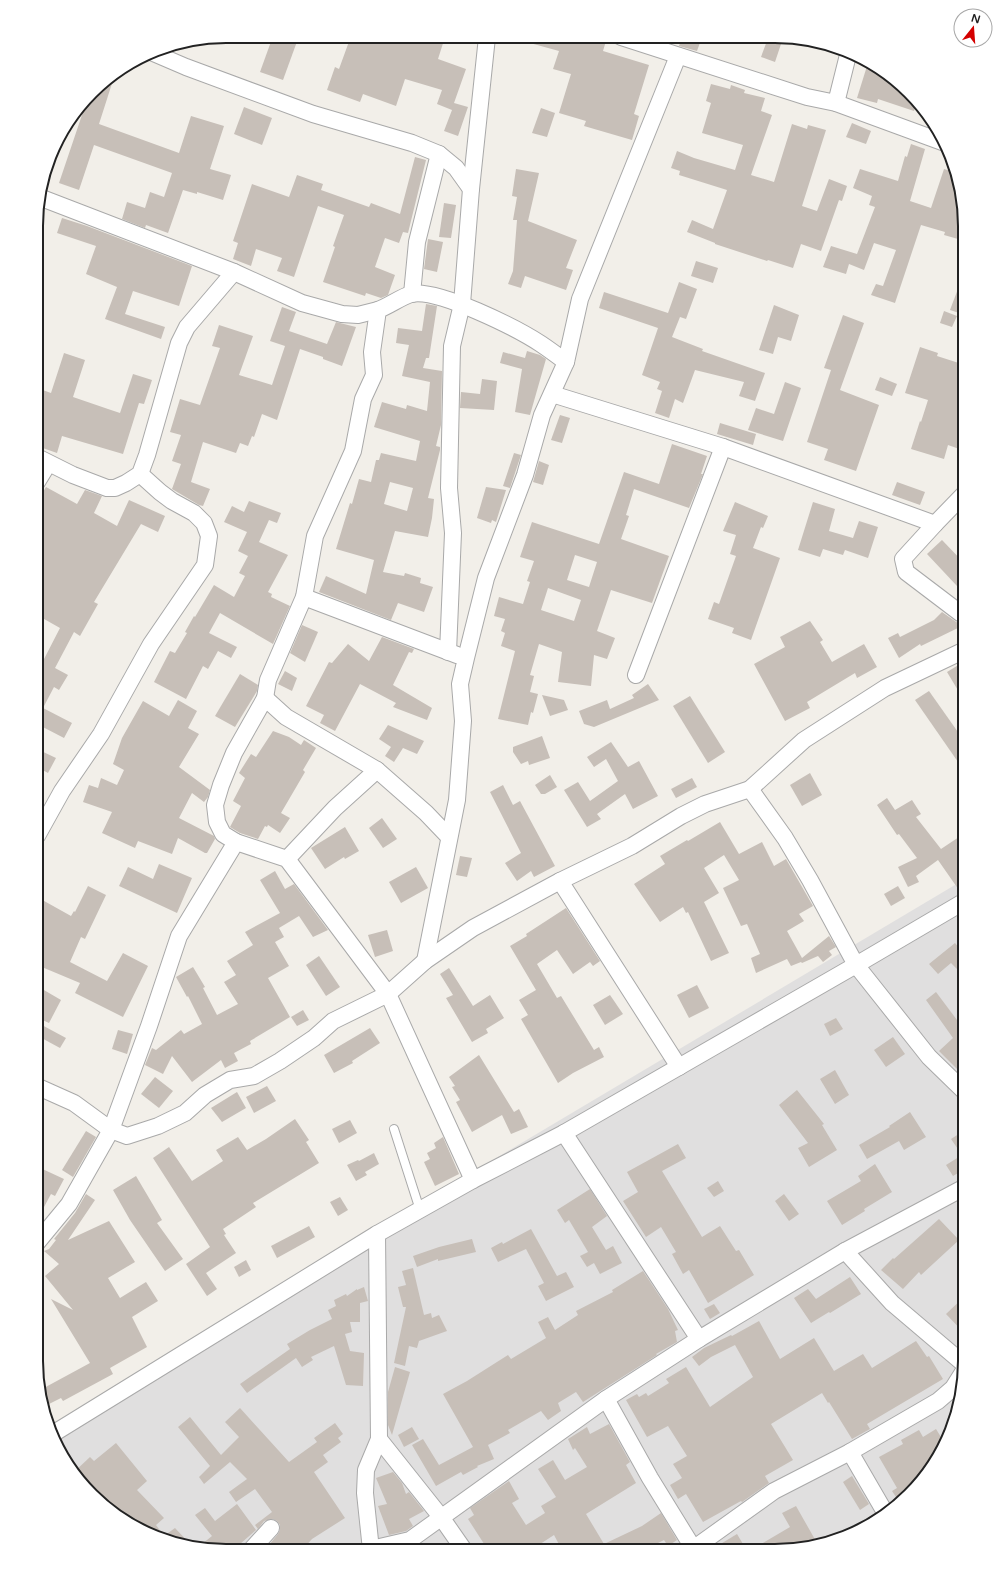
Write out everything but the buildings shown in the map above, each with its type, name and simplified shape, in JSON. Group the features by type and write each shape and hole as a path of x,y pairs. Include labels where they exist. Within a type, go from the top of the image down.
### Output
{"street":[{"path":"448,652 453,533 449,488 452,346 462,304 471,189 486,43"},
{"path":"639,43 807,97 836,103 936,140"},
{"path":"160,56 313,114 412,143 439,154 456,168 471,189"},
{"path":"425,961 457,800 463,721 460,684 486,578 525,475 542,415 566,362 580,299 678,56"},
{"path":"836,103 847,58"},
{"path":"412,294 417,242 439,154"},
{"path":"45,199 234,272 302,303 342,314 358,315 378,310 412,294 428,295 462,304 518,331 541,344 566,362"},
{"path":"43,461 73,476 107,488 115,488 140,474 149,448 179,343 187,327 234,272"},
{"path":"378,310 372,352 374,375 363,399 353,451 315,536 304,597 268,680 266,698 234,753 221,785 215,805 217,822 223,834 236,842 288,860 388,994 473,1180"},
{"path":"552,394 724,447 935,524"},
{"path":"636,675 724,447"},
{"path":"43,825 62,791 101,734 151,644 204,565 208,536 204,522 194,513 172,501 160,492 140,474"},
{"path":"958,501 903,559 906,572 958,611"},
{"path":"304,597 466,658"},
{"path":"43,1089 74,1103 111,1130 127,1136 158,1126 185,1113 205,1095 230,1080 254,1076 280,1061 314,1038 333,1021 388,994 425,961 474,928 560,881 632,846 693,810 705,804 750,789 804,740 885,688 958,653"},
{"path":"266,698 286,717 377,770 426,813 449,837"},
{"path":"288,860 335,808 377,770"},
{"path":"750,789 785,838 856,965 929,1057 958,1085"},
{"path":"43,1235 68,1204 111,1130 149,1026 179,936 236,842"},
{"path":"560,881 679,1067"},
{"path":"57,1430 377,1234 473,1180 564,1133 958,905"},
{"path":"564,1133 699,1339"},
{"path":"394,1544 410,1540 606,1399 699,1339 845,1252 958,1191"},
{"path":"370,1544 365,1493 366,1470 379,1439 377,1234"},
{"path":"845,1252 892,1303 958,1359"},
{"path":"702,1544 774,1492 850,1452 938,1401 953,1388 956,1383"},
{"path":"606,1399 650,1478 690,1544"},
{"path":"379,1439 441,1517 460,1544"},
{"path":"850,1452 883,1508"},
{"path":"257,1544 272,1528"}],"lane":[{"path":"394,1129 420,1210"}],"shaded area":[{"path":"958,883 958,1373 952,1408 948,1420 939,1442 927,1463 913,1482 896,1499 877,1513 856,1525 834,1534 822,1538 787,1544 214,1544 179,1538 145,1525 124,1513 105,1499 88,1482 74,1463 57,1430 409,1210"}]}
